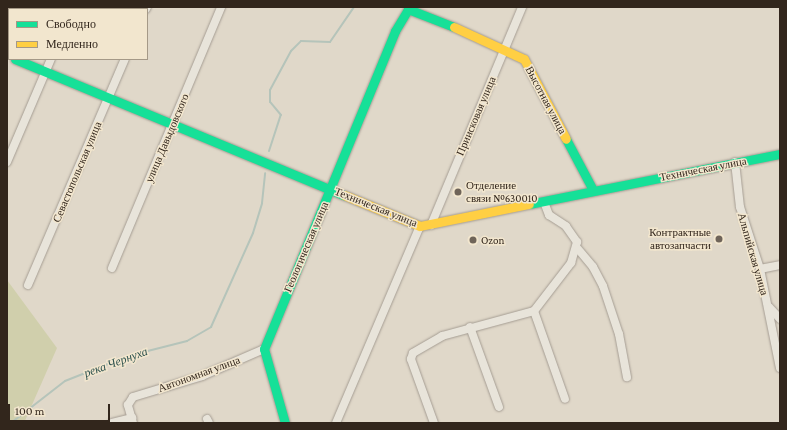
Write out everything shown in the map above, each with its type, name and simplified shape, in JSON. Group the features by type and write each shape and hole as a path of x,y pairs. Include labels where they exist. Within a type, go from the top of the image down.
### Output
{"street":[{"name":"улица Давыдовского","path":"112,268 221,7"},
{"name":"Приисковая улица","path":"431,225 522,7"},
{"name":"Высотная улица","path":"408,9 505,48 530,65 593,190"},
{"name":"Геологическая улица","path":"264,350 395,31 408,9"},
{"name":"Техническая улица","path":"18,60 420,226 544,202 593,190 780,154"},
{"path":"7,162 51,60"},
{"name":"Севастопольская улица","path":"28,285 125,60"},
{"name":"Альпийская улица","path":"735,162 740,207 760,269 769,307 780,368"},
{"path":"544,202 548,215 573,234 578,249 603,286 619,334 627,377"},
{"path":"336,423 420,226"},
{"path":"434,423 411,359 419,348 470,327 534,311 571,264 578,249"},
{"path":"760,269 780,265"},
{"path":"769,307 780,319"},
{"path":"534,311 565,399"},
{"path":"470,327 499,407"},
{"path":"264,350 285,423"},
{"name":"Автономная улица","path":"132,420 128,405 133,397 202,376 264,350"},
{"path":"112,423 132,420"}],"green space":[{"path":"7,280 57,348 24,423 7,423"}],"waterway":[{"name":"река Чернуха","path":"269,151 281,115 270,102 270,90 291,51 301,41 330,42 354,7"},
{"name":"река Чернуха","path":"11,423 65,381 128,356 187,341 211,327 253,233 262,203 265,173"}],"traffic: fast":[{"path":"285,423 264,349 395,31 408,9 454,27"},
{"path":"17,60 344,195"},
{"path":"566,139 593,190"},
{"path":"529,204 780,154"}],"traffic: slow":[{"path":"454,27 524,59 566,139"},
{"path":"344,195 420,226 529,204"}],"place":[{"name":"Отделение связи №630010","path":"458,192"},
{"name":"Контрактные автозапчасти","path":"719,239"},
{"name":"Ozon","path":"473,240"}]}
